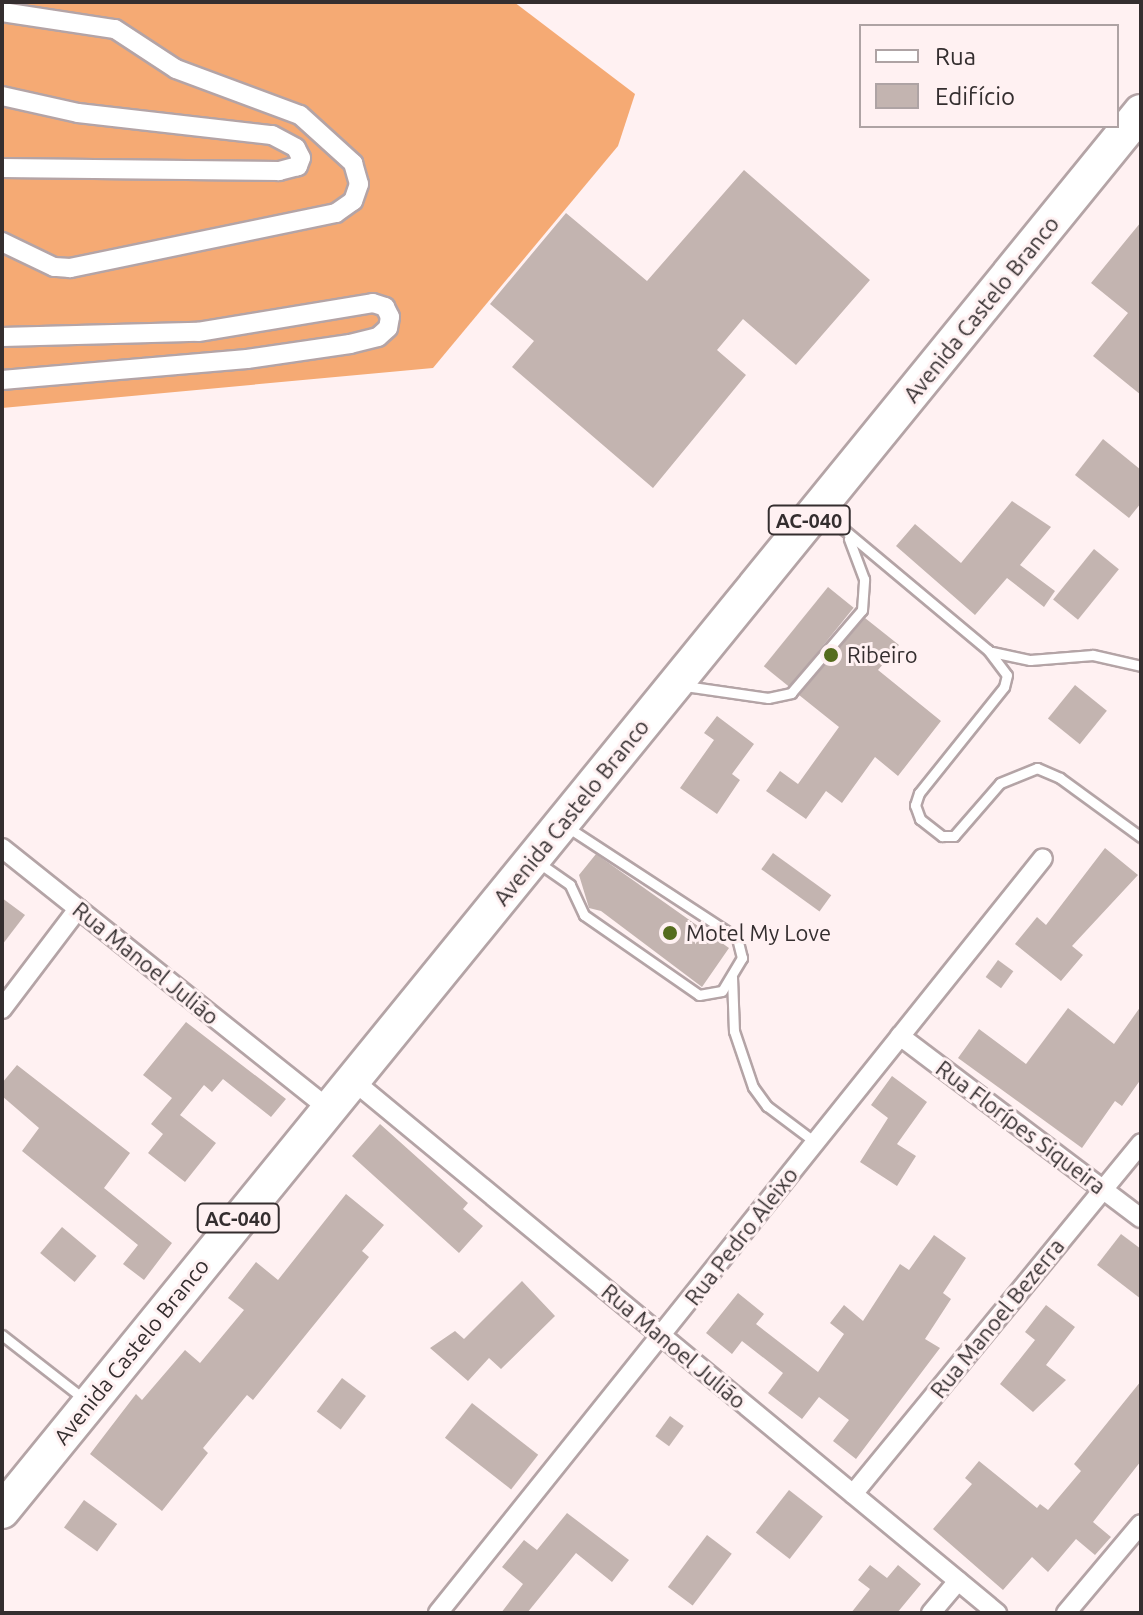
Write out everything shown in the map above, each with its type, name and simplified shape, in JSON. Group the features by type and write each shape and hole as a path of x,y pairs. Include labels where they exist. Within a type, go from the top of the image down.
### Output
{"highway":[{"name":"Avenida Castelo Branco","path":"2,1511 350,1078 674,686 830,518 1141,112"}],"street":[{"path":"2,12 115,29 176,69 300,115 353,163 359,184 353,201 336,213 70,268 54,267 2,242"},
{"path":"2,96 78,113 272,135 288,141 301,158 298,166 279,171 2,168"},
{"path":"2,337 198,332 373,303 385,307 390,317 388,328 378,337 350,344 247,359 2,380"},
{"name":"Rua Manoel Julião","path":"2,848 327,1107"},
{"name":"Rua Pedro Aleixo","path":"438,1613 1043,858"},
{"path":"2,1009 78,909"},
{"name":"Rua Florípes Siqueira","path":"900,1036 1141,1218"},
{"name":"Rua Manoel Julião","path":"350,1078 997,1613"},
{"name":"Rua Manoel Bezerra","path":"853,1494 1141,1143"},
{"path":"1066,1613 1141,1524"},
{"path":"931,1613 958,1581"}],"lane":[{"path":"830,518 988,650 1007,675 1004,687 919,793 915,805 920,819 942,836 954,836 1000,783 1037,768 1060,778 1141,837"},
{"path":"674,686 780,698 791,693 862,610 867,597 859,559 830,518"},
{"path":"988,650 1030,660 1093,655 1141,666"},
{"path":"533,859 570,885 584,915 699,995 722,991 742,958 737,938 562,823"},
{"path":"732,976 734,1031 753,1087 767,1106 815,1142"},
{"path":"2,1335 89,1403"}],"shaded area":[{"path":"2,2 514,2 635,94 618,146 433,368 2,408"}],"building":[{"path":"744,170 870,280 796,365 743,319 717,350 746,375 653,488 512,367 534,341 490,304 566,213 647,281"},
{"path":"1141,222 1141,395 1093,356 1128,313 1091,283"},
{"path":"1103,439 1141,470 1141,503 1129,518 1075,475"},
{"path":"1012,501 1051,527 1020,565 1055,591 1044,607 1007,578 975,615 896,546 915,524 961,563"},
{"path":"1094,549 1119,569 1078,620 1053,600"},
{"path":"828,587 854,608 789,687 764,666"},
{"path":"865,618 899,645 878,670 941,721 898,776 875,757 842,803 826,791 806,819 766,791 780,771 798,784 839,727 799,695"},
{"path":"1075,685 1107,711 1080,744 1048,718"},
{"path":"717,716 754,744 732,774 740,780 717,814 680,788 714,740 704,733"},
{"path":"1105,848 1138,875 1072,946 1083,955 1061,981 1015,944 1037,917 1046,925"},
{"path":"773,853 831,895 819,912 761,869"},
{"name":"Motel My Love","path":"596,854 729,948 702,987 601,911 589,908 579,875"},
{"path":"2,898 25,915 2,945"},
{"path":"998,960 1013,971 1001,988 986,977"},
{"path":"1141,1006 1141,1079 1122,1106 1115,1101 1082,1148 958,1058 979,1029 1026,1064 1068,1008 1114,1044"},
{"path":"186,1022 286,1099 271,1117 223,1079 212,1092 204,1085 180,1115 216,1143 185,1182 148,1153 163,1134 151,1124 172,1098 143,1075"},
{"path":"17,1065 130,1153 104,1188 172,1243 144,1280 123,1264 138,1245 22,1151 39,1128 2,1096 2,1083"},
{"path":"892,1076 927,1102 897,1144 916,1156 897,1186 860,1162 888,1118 871,1105"},
{"path":"380,1124 468,1203 463,1209 483,1226 459,1253 352,1156"},
{"path":"346,1194 384,1225 362,1251 369,1257 253,1400 247,1395 203,1448 208,1453 162,1511 90,1454 136,1394 142,1400 185,1350 200,1363 244,1310 228,1298 256,1262 278,1280"},
{"path":"62,1227 96,1256 75,1282 40,1253"},
{"path":"1121,1234 1141,1249 1141,1299 1097,1265"},
{"path":"934,1235 966,1258 943,1293 951,1299 925,1339 940,1348 856,1459 833,1441 849,1420 819,1397 802,1419 768,1393 783,1373 742,1341 732,1354 706,1333 738,1293 764,1314 756,1324 818,1372 844,1334 830,1323 844,1305 863,1321 900,1264 909,1270"},
{"path":"522,1281 555,1316 501,1369 489,1358 468,1381 430,1348 455,1331 464,1339"},
{"path":"1046,1305 1075,1327 1046,1365 1066,1380 1033,1412 1000,1384 1035,1340 1025,1332"},
{"path":"342,1378 366,1396 341,1430 317,1412"},
{"path":"1141,1381 1141,1461 1093,1522 1111,1537 1095,1555 1076,1539 1048,1572 1032,1557 1003,1590 933,1529 972,1484 965,1478 979,1461 1037,1508 1040,1504 1048,1510 1081,1471 1074,1464"},
{"path":"472,1403 538,1455 511,1489 445,1438"},
{"path":"670,1416 684,1426 669,1446 655,1436"},
{"path":"789,1490 823,1516 790,1559 756,1533"},
{"path":"84,1500 117,1524 97,1552 64,1528"},
{"path":"567,1513 629,1560 612,1582 576,1553 527,1613 501,1613 523,1584 502,1567 524,1540 537,1550"},
{"path":"707,1535 732,1554 693,1606 668,1587"},
{"path":"870,1565 887,1578 898,1565 921,1584 897,1613 851,1613 870,1589 858,1580"}],"place":[{"name":"Ribeiro","path":"831,655"},
{"name":"Motel My Love","path":"670,933"}]}
